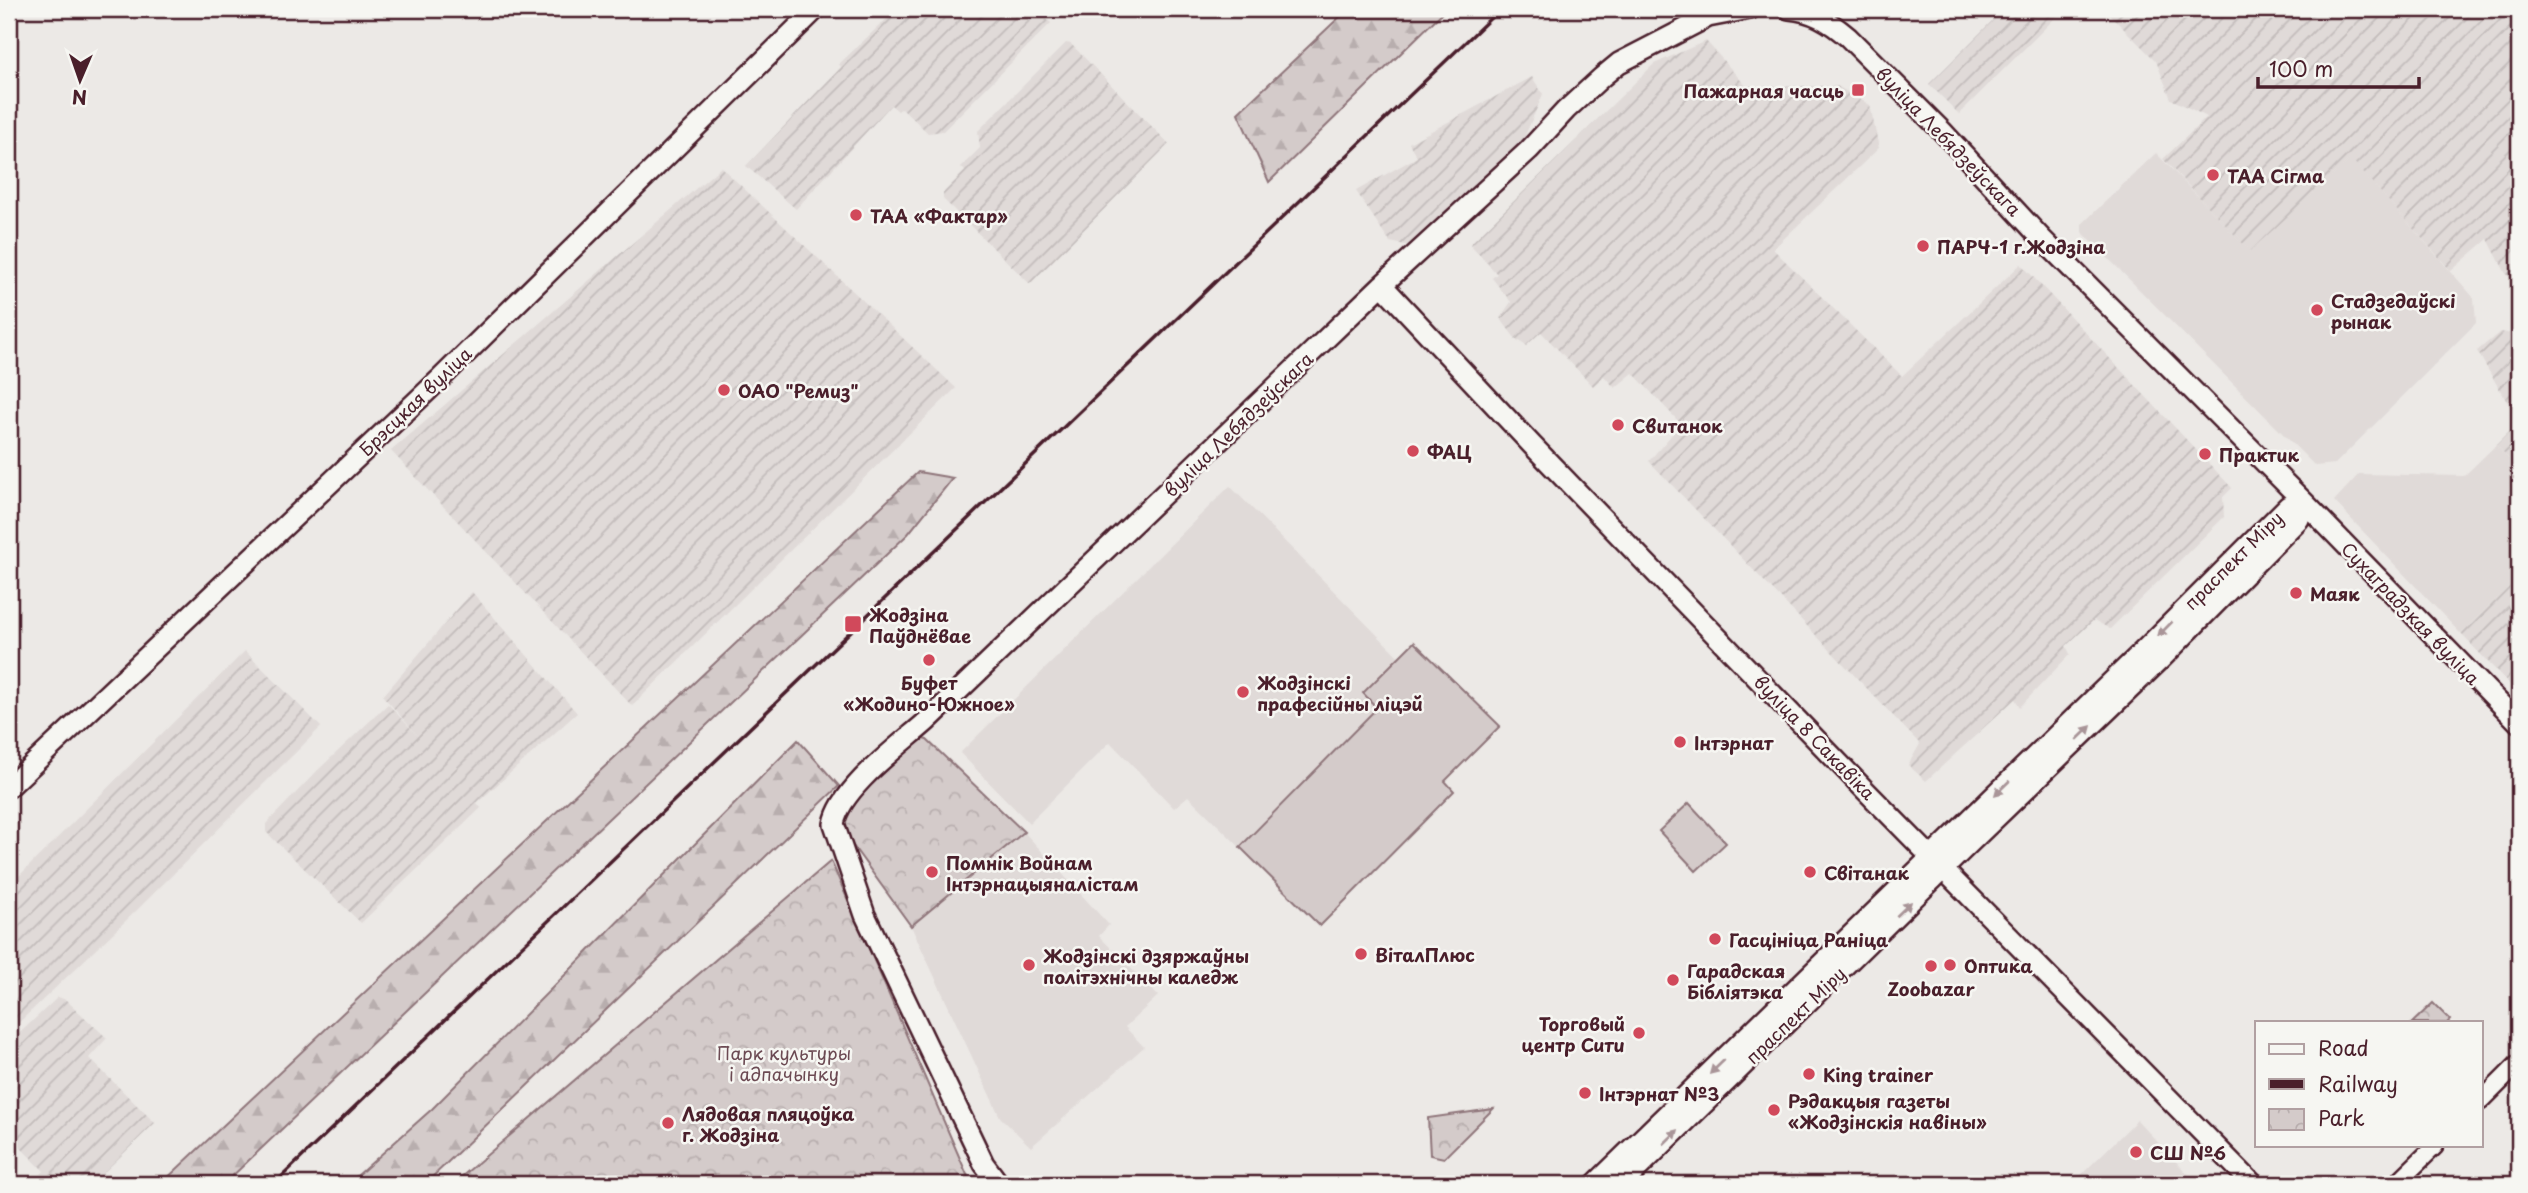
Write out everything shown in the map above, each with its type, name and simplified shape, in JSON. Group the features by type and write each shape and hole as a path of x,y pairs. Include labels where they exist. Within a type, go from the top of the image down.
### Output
{"main road":[{"name":"Брэсцкая вуліца","path":"9,787 440,379 816,9"},
{"name":"вуліца Лебядзеўскага","path":"999,1184 984,1164 865,915 834,824 836,811 862,779 1382,285 1528,150 1566,110 1619,63 1708,17 1750,9"},
{"name":"вуліца Лебядзеўскага","path":"1788,9 1816,14 1832,22 1848,37 1942,131 2049,246 2304,502"},
{"name":"вуліца 8 Сакавіка","path":"1382,285 1523,435 1938,864 2253,1184"},
{"name":"праспект Міру","path":"1622,1184 1746,1052 2131,676 2288,506 2304,502"},
{"name":"Сухаградзкая вуліца","path":"2304,502 2519,723"},
{"name":"праспект Міру","path":"1595,1184 1746,1052"}],"street":[{"path":"2482,1100 2519,1063"},
{"path":"2396,1184 2433,1148"}],"shaded area":[{"path":"897,9 1036,9 1051,23 943,131 928,133 902,108 898,111 891,105 796,209 746,166 841,67 839,64"},
{"path":"2004,9 2064,9 1959,114 1929,84"},
{"path":"2104,9 2519,9 2519,288 2505,272 2488,239 2451,271 2351,159 2250,251 2163,159 2207,117 2171,99 2156,61"},
{"path":"1706,41 1746,86 1837,86 1870,105 1879,148 1773,249 1902,376 2021,264 2232,488 2223,497 2224,517 2110,629 2094,620 2066,646 2070,654 2020,707 2015,699 1926,781 1908,765 1920,744 1649,461 1681,424 1633,373 1615,388 1604,376 1593,386 1541,332 1526,346 1520,340 1518,342 1500,318 1511,302 1492,278 1497,274 1470,244 1654,64"},
{"path":"1066,43 1071,44 1169,144 1030,284 943,199 943,193 965,171 961,167 980,148 978,131"},
{"path":"1532,77 1543,94 1524,138 1478,185 1410,246 1390,242 1356,191 1417,157 1409,143"},
{"name":"Стадзедаўскі рынак","path":"2156,153 2250,250 2351,158 2474,298 2476,323 2335,464 2315,466 2082,232 2082,224"},
{"path":"721,167 956,388 632,706 391,451"},
{"path":"2500,332 2514,334 2519,340 2519,422 2477,351"},
{"path":"2519,422 2519,470 2496,445"},
{"path":"2496,445 2519,470 2519,577 2461,634 2334,501 2359,474 2464,476"},
{"name":"Жодзінскі прафесійны ліцэй","path":"1230,486 1399,657 1414,642 1500,726 1445,781 1454,791 1320,926 1188,796 1174,808 1110,742 1029,823 960,753"},
{"path":"2519,577 2519,694 2461,634"},
{"path":"472,592 577,713 477,803 481,808 361,923 266,832 266,824 388,704 418,736 383,696"},
{"path":"245,651 321,727 136,911 9,1032 9,886"},
{"name":"Жодзінскі дзяржаўны політэхнічны каледж","path":"1024,832 1109,925 1099,936 1158,996 1125,1027 1144,1047 1031,1147 1000,1117 911,926"},
{"path":"58,997 66,1000 107,1038 89,1058 155,1123 92,1184 31,1184 44,1171 9,1136 9,1043"},
{"name":"СШ №6","path":"2137,1120 2197,1184 2072,1184"}],"green space":[{"path":"1348,9 1446,9 1269,182 1238,113"},
{"path":"918,472 953,478 908,534 224,1184 161,1184"},
{"path":"1414,642 1500,726 1445,781 1454,791 1320,926 1240,847 1377,708 1363,693"},
{"path":"914,737 927,740 1024,832 911,926 843,832 847,801"},
{"path":"798,740 839,786 425,1184 348,1184 432,1109"},
{"path":"1689,803 1726,843 1696,871 1659,831"},
{"name":"Парк культуры і адпачынку","path":"831,861 971,1184 453,1184"},
{"path":"2433,1003 2450,1020 2449,1021 2414,1021"},
{"path":"1493,1109 1444,1158 1430,1155 1428,1118"}],"railway":[{"path":"274,1184 1500,9"}],"place":[{"name":"Пажарная часць","path":"1858,90"},
{"name":"ТАА Сігма","path":"2213,175"},
{"name":"ТАА «Фактар»","path":"856,215"},
{"name":"ПАРЧ-1 г.Жодзіна","path":"1923,246"},
{"name":"Стадзедаўскі рынак","path":"2317,310"},
{"name":"ОАО \"Ремиз\"","path":"724,390"},
{"name":"Свитанок","path":"1618,425"},
{"name":"ФАЦ","path":"1413,451"},
{"name":"Практик","path":"2205,454"},
{"name":"Маяк","path":"2296,593"},
{"name":"Жодзіна Паўднёвае","path":"853,624"},
{"name":"Буфет «Жодино-Южное»","path":"929,660"},
{"name":"Жодзінскі прафесійны ліцэй","path":"1243,692"},
{"name":"Інтэрнат","path":"1680,742"},
{"name":"Помнік Войнам Інтэрнацыяналістам","path":"932,872"},
{"name":"Світанак","path":"1810,872"},
{"name":"Гасцініца Раніца","path":"1715,939"},
{"name":"ВіталПлюс","path":"1361,954"},
{"name":"Жодзінскі дзяржаўны політэхнічны каледж","path":"1029,965"},
{"name":"Оптика","path":"1950,965"},
{"name":"Zoobazar","path":"1931,966"},
{"name":"Гарадская Бібліятэка","path":"1673,980"},
{"name":"Торговый центр Сити","path":"1639,1033"},
{"name":"King trainer","path":"1809,1074"},
{"name":"Інтэрнат №3","path":"1585,1093"},
{"name":"Рэдакцыя газеты «Жодзінскія навіны»","path":"1774,1110"},
{"name":"Лядовая пляцоўка г. Жодзіна","path":"668,1123"},
{"name":"СШ №6","path":"2136,1152"}]}
